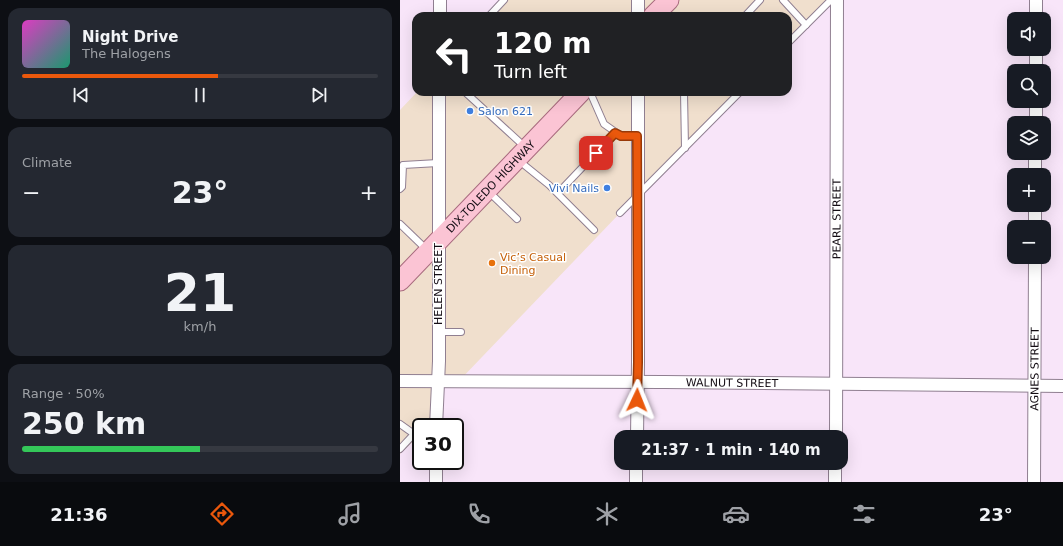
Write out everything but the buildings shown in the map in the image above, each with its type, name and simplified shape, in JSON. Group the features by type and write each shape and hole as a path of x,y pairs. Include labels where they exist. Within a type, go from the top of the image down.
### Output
{"main road":[{"path":"657,12 669,0"},
{"name":"DIX-TOLEDO HIGHWAY","path":"400,281 577,96"}],"street":[{"path":"440,0 440,12"},
{"path":"638,0 638,12"},
{"name":"PEARL STREET","path":"836,430 837,0"},
{"path":"1036,0 1036,12"},
{"name":"HELEN STREET","path":"436,418 438,332 433,246 438,163 439,96"},
{"path":"636,430 638,96"},
{"name":"AGNES STREET","path":"1034,482 1035,264"},
{"name":"WALNUT STREET","path":"400,381 1063,386"},
{"path":"436,470 436,482"},
{"path":"636,470 636,482"},
{"path":"835,482 836,470"}],"lane":[{"path":"493,12 504,0"},
{"path":"749,12 760,0"},
{"path":"783,0 806,25"},
{"path":"792,40 831,0"},
{"path":"469,96 558,194 594,230"},
{"path":"592,96 604,124 621,136 637,136"},
{"path":"684,96 685,148"},
{"path":"620,213 736,96"},
{"path":"558,194 615,133"},
{"path":"400,189 402,187 403,166 438,163"},
{"path":"487,190 518,219"},
{"path":"400,224 433,246"},
{"path":"438,332 461,332"},
{"path":"400,424 412,433"},
{"path":"400,449 412,436"}],"shaded area":[{"path":"504,0 831,0 792,39 792,12 493,12"},
{"path":"413,96 736,96 620,213 459,381 438,381 436,418 412,418 412,443 400,454 400,110"}],"place":[{"name":"Salon 621","path":"470,111"},
{"name":"Vivi Nails","path":"607,188"},
{"name":"Vic’s Casual Dining","path":"492,263"}],"route":[{"path":"596,153 615,133 621,136 637,136 637,400"}]}
